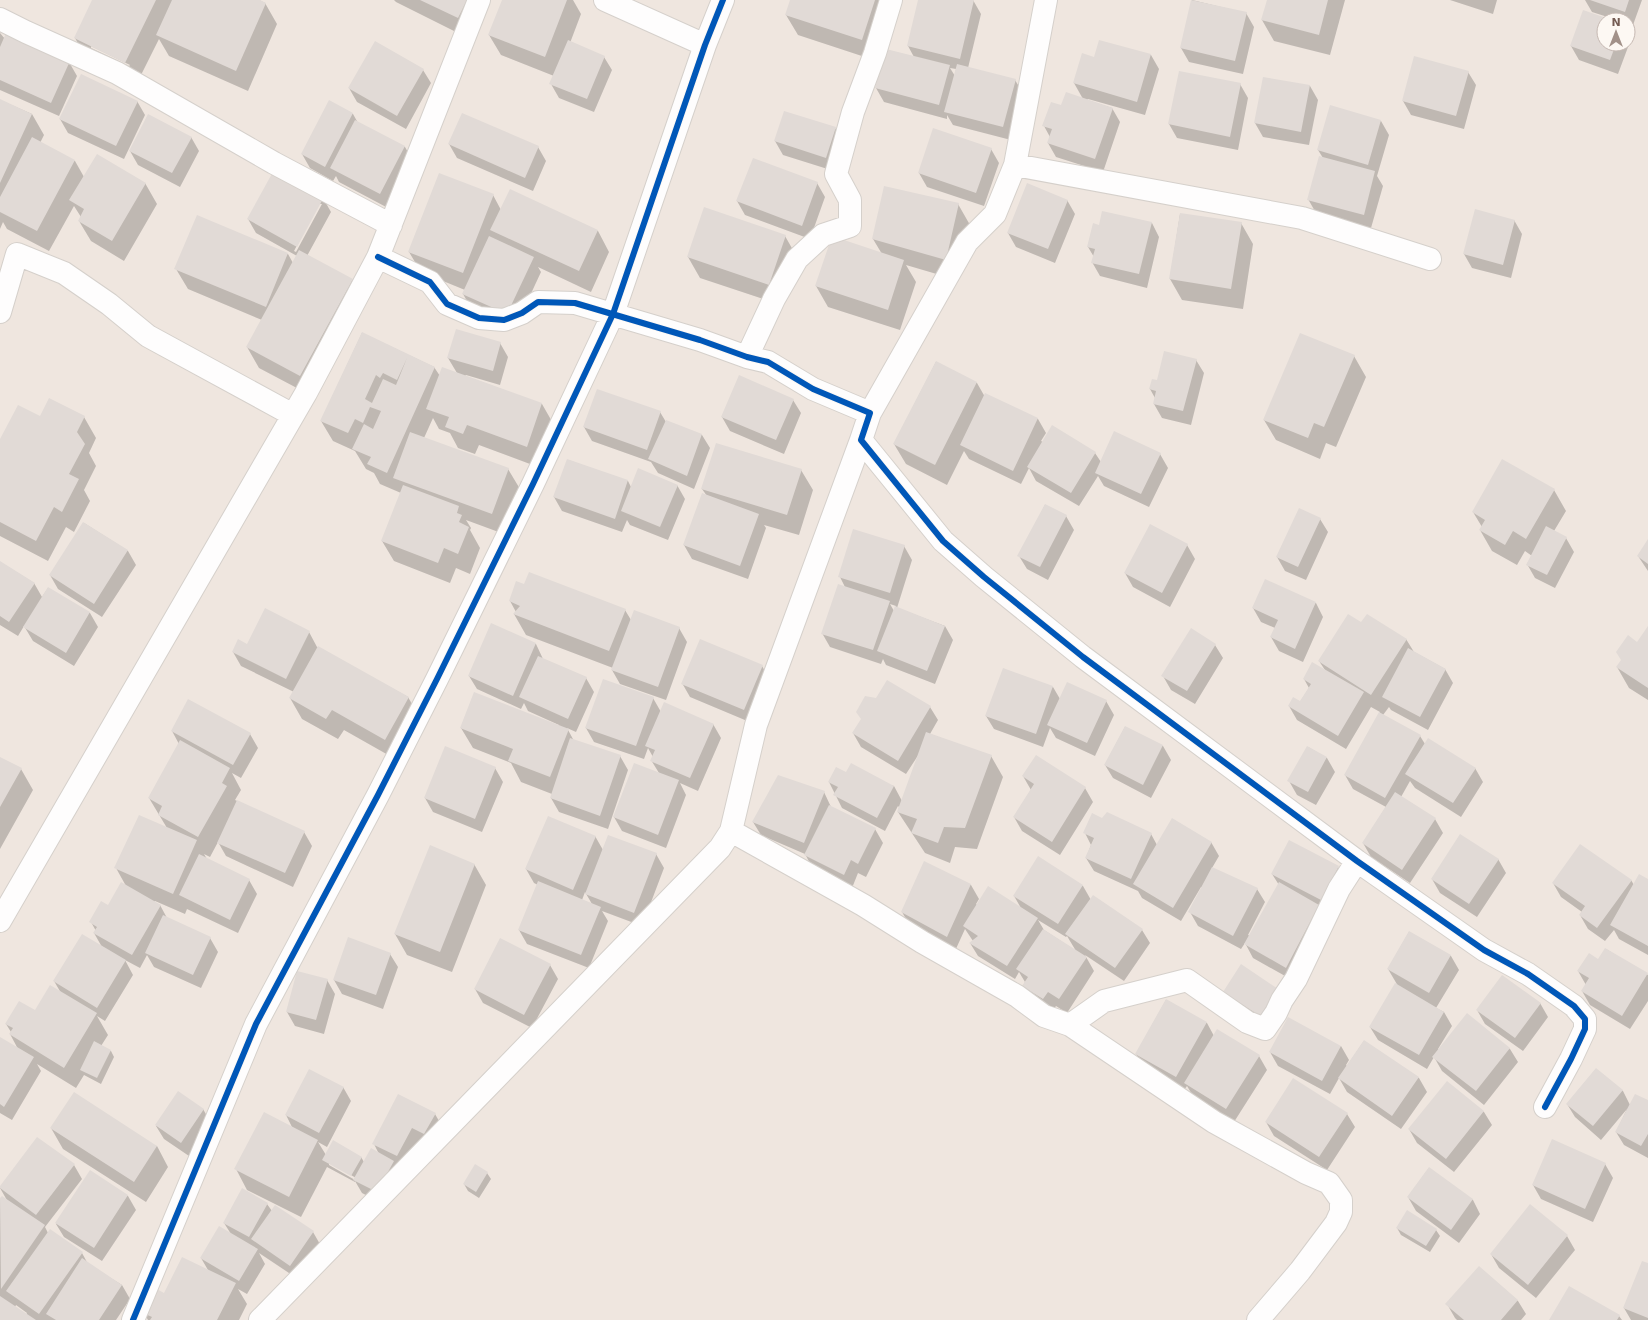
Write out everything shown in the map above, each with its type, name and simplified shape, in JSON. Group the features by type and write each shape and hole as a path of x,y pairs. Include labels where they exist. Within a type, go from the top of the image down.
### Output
{"street":[{"path":"0,921 306,393 378,257 479,0"},
{"path":"605,0 705,45"},
{"path":"133,1320 256,1024 438,679 533,484 613,314 705,45 723,0"},
{"path":"747,357 774,299 797,259 823,234 850,226 850,200 836,174 853,112 875,54 891,0"},
{"path":"260,1320 720,848 731,831 756,725 870,413 967,242 995,214 1015,166 1046,0"},
{"path":"0,19 117,73 274,163 390,225"},
{"path":"1015,166 1302,218 1430,259"},
{"path":"0,312 9,253 64,273 109,304 148,336 293,415"},
{"path":"378,257 430,282 447,304 479,318 504,320 522,313 538,302 576,303 700,340 747,357 768,362 813,389 870,413"},
{"path":"861,440 943,541 984,577 1083,657 1357,861 1484,950 1528,974 1574,1006 1585,1019 1585,1029 1571,1059 1545,1107"},
{"path":"731,831 863,905 922,942 1017,996 1044,1016 1070,1025 1214,1122 1306,1173 1329,1183 1341,1200 1341,1212 1336,1224 1290,1283 1258,1320"},
{"path":"1070,1025 1104,1001 1188,980 1247,1022 1265,1029 1276,1014 1282,1000 1296,979 1339,889 1357,861"}],"shaded area":[{"path":"0,0 1648,0 1648,1320 0,1320"}],"building":[{"path":"92,0 156,0 125,63 74,38"},
{"path":"172,0 260,0 266,3 236,71 156,35"},
{"path":"420,0 467,0 458,18"},
{"path":"502,0 567,0 545,57 488,35"},
{"path":"790,0 875,0 862,40 785,15"},
{"path":"918,0 974,0 960,59 907,46"},
{"path":"1191,0 1247,12 1235,61 1180,48"},
{"path":"1267,0 1328,0 1319,35 1261,20"},
{"path":"1590,0 1629,0 1625,12"},
{"path":"1583,10 1596,14 1596,52 1613,52 1610,60 1570,46"},
{"path":"6,33 70,61 51,103 0,80 0,47"},
{"path":"568,40 605,56 587,99 549,84"},
{"path":"1099,40 1151,54 1137,102 1073,83 1082,53 1094,57"},
{"path":"375,41 424,69 397,116 348,88"},
{"path":"886,49 950,65 939,105 875,88"},
{"path":"1414,56 1469,71 1456,116 1402,101"},
{"path":"957,64 1016,79 1003,127 944,112"},
{"path":"1179,71 1241,83 1230,137 1168,124"},
{"path":"81,74 138,101 116,146 59,119"},
{"path":"1263,77 1310,85 1301,132 1254,123"},
{"path":"1066,92 1113,108 1095,159 1047,143 1052,129 1042,126 1051,102 1061,105"},
{"path":"0,99 32,114 0,183"},
{"path":"329,100 353,113 325,167 301,154"},
{"path":"1330,105 1381,120 1368,165 1317,150"},
{"path":"784,111 836,127 826,158 774,141"},
{"path":"462,113 539,146 525,178 448,144"},
{"path":"148,114 192,137 172,173 129,151"},
{"path":"355,120 405,146 380,194 330,168"},
{"path":"933,128 992,148 976,193 918,173"},
{"path":"32,137 75,160 37,231 0,212 0,197"},
{"path":"97,154 146,183 112,241 78,221 84,209 69,200"},
{"path":"1319,156 1375,171 1364,215 1307,200"},
{"path":"753,158 818,182 802,226 736,201"},
{"path":"274,170 324,197 297,247 247,219"},
{"path":"439,173 494,194 463,273 408,252"},
{"path":"1027,183 1068,200 1048,249 1007,233"},
{"path":"884,186 959,203 946,260 872,239"},
{"path":"510,189 598,230 579,271 490,230"},
{"path":"704,207 786,235 769,285 687,257"},
{"path":"1475,209 1515,220 1503,265 1463,254"},
{"path":"1102,211 1152,222 1139,274 1091,263 1095,249 1087,247 1093,223 1099,225"},
{"path":"1180,213 1242,222 1231,289 1169,279"},
{"path":"197,215 288,253 266,307 174,269"},
{"path":"489,236 534,257 507,314 462,294"},
{"path":"832,236 904,260 888,310 815,286"},
{"path":"299,250 353,279 300,376 246,347"},
{"path":"456,329 501,342 493,371 447,358"},
{"path":"362,332 435,367 387,473 367,464 371,457 352,449 364,424 373,429 381,411 370,407 363,423 355,419 348,433 320,421","holes":["407,358 396,385 383,379 372,403 365,399 376,375 380,378 383,373 397,380"]},
{"path":"1300,333 1355,355 1324,427 1314,423 1308,438 1263,420"},
{"path":"1164,351 1197,359 1183,411 1153,404 1156,391 1149,389 1152,379 1157,380"},
{"path":"936,361 977,382 935,465 893,444"},
{"path":"442,367 542,403 527,447 467,425 463,434 445,427 449,417 426,409"},
{"path":"739,375 794,399 776,440 721,417"},
{"path":"597,389 661,411 647,450 583,427"},
{"path":"985,393 1038,418 1013,471 960,445"},
{"path":"49,398 85,416 77,432 85,444 69,474 79,479 62,512 54,507 36,541 0,522 0,439 18,405 40,416"},
{"path":"666,420 702,434 687,476 648,459"},
{"path":"1052,425 1096,452 1071,493 1027,467"},
{"path":"1114,431 1161,453 1141,494 1095,473"},
{"path":"410,432 509,468 492,514 393,478"},
{"path":"716,443 802,469 787,515 701,489"},
{"path":"567,459 628,480 615,519 553,497"},
{"path":"1502,459 1555,489 1526,539 1513,531 1505,545 1479,530 1485,520 1472,512"},
{"path":"638,468 678,485 660,527 621,511"},
{"path":"403,485 459,506 457,513 462,515 459,522 469,527 458,554 444,548 438,563 381,541"},
{"path":"702,493 759,514 740,566 683,545"},
{"path":"1045,504 1067,515 1040,567 1017,556"},
{"path":"1299,508 1321,518 1298,567 1276,557"},
{"path":"83,522 128,550 94,604 49,575"},
{"path":"1150,524 1188,544 1162,593 1124,573"},
{"path":"1546,526 1567,537 1547,575 1526,565"},
{"path":"853,529 905,545 890,593 838,577"},
{"path":"1648,539 1648,564 1637,556"},
{"path":"0,561 35,583 9,622 0,616"},
{"path":"529,572 626,609 609,651 513,614 520,606 509,601 516,581 524,584"},
{"path":"1265,579 1316,602 1295,649 1270,637 1278,620 1252,608"},
{"path":"838,584 890,601 873,650 821,634"},
{"path":"48,587 90,612 66,653 23,627"},
{"path":"895,606 945,626 927,671 877,651"},
{"path":"265,608 310,631 286,679 232,652 238,639 247,644"},
{"path":"634,610 680,627 658,687 611,670"},
{"path":"1348,614 1361,622 1367,614 1407,639 1371,695 1318,661"},
{"path":"491,623 536,643 513,696 468,676"},
{"path":"1648,626 1648,688 1616,667 1621,660 1616,652 1628,635 1637,642"},
{"path":"1191,628 1216,644 1187,691 1161,676"},
{"path":"700,639 763,665 744,710 681,684"},
{"path":"318,646 409,697 385,740 332,710 326,719 289,698"},
{"path":"1408,648 1446,669 1420,717 1382,697"},
{"path":"538,656 587,677 568,719 519,697"},
{"path":"1312,662 1364,692 1338,736 1288,706 1293,697 1300,701 1311,684 1303,679"},
{"path":"1003,668 1053,686 1036,734 985,716"},
{"path":"603,679 654,697 636,746 585,728"},
{"path":"887,680 931,706 898,761 852,733 861,719 856,712 865,696 876,698"},
{"path":"1067,682 1107,700 1087,743 1047,725"},
{"path":"474,692 569,729 550,777 508,761 513,749 460,728"},
{"path":"188,699 251,733 233,765 171,731"},
{"path":"664,702 714,724 690,778 650,761 655,750 645,746"},
{"path":"1379,712 1421,735 1385,798 1344,775"},
{"path":"1125,726 1163,745 1143,785 1104,765"},
{"path":"926,732 992,755 965,828 944,827 938,843 911,833 917,819 897,812"},
{"path":"570,738 621,755 600,816 550,798"},
{"path":"1428,738 1476,768 1453,803 1405,774"},
{"path":"180,740 230,768 222,783 227,786 198,837 158,815 162,806 148,798"},
{"path":"445,746 496,767 475,819 424,798"},
{"path":"1307,746 1327,757 1308,792 1287,781"},
{"path":"1036,755 1086,787 1052,842 1013,817 1034,784 1022,776"},
{"path":"0,757 22,768 0,807"},
{"path":"634,763 679,780 658,835 613,817"},
{"path":"851,763 894,786 877,818 833,795 838,787 828,782 836,767 846,772"},
{"path":"778,775 825,791 804,843 752,822"},
{"path":"1395,792 1436,818 1402,870 1362,843"},
{"path":"237,800 305,831 285,873 217,843"},
{"path":"829,805 876,828 858,864 851,860 844,875 804,855"},
{"path":"1107,812 1152,833 1131,879 1085,858 1094,838 1083,833 1092,813 1102,818"},
{"path":"139,815 197,840 173,894 114,868"},
{"path":"548,816 596,836 573,890 525,869"},
{"path":"1172,818 1212,842 1173,908 1133,884"},
{"path":"1460,834 1499,859 1469,904 1431,879"},
{"path":"608,835 657,853 634,913 585,894"},
{"path":"1289,840 1339,866 1321,900 1271,874"},
{"path":"1580,844 1632,880 1597,928 1579,915 1585,906 1552,883"},
{"path":"430,845 475,864 440,952 394,934"},
{"path":"199,854 250,879 230,920 179,895"},
{"path":"1038,856 1083,885 1058,924 1013,896"},
{"path":"924,861 971,884 947,937 901,912"},
{"path":"1212,867 1258,888 1233,936 1188,912"},
{"path":"1639,874 1648,879 1648,946 1610,925"},
{"path":"538,881 601,907 581,955 518,930"},
{"path":"121,882 161,905 132,955 93,933 97,927 89,922 101,901 108,905"},
{"path":"1279,882 1319,905 1286,968 1244,944"},
{"path":"988,886 1038,918 1007,966 969,943 978,936 963,926"},
{"path":"1093,895 1143,929 1115,968 1065,934"},
{"path":"163,915 211,937 193,975 145,953"},
{"path":"1043,929 1087,957 1059,999 1048,992 1043,999 1022,986 1028,977 1016,969"},
{"path":"1409,931 1451,955 1429,993 1387,969"},
{"path":"82,934 126,960 97,1008 53,981"},
{"path":"348,937 391,953 376,995 333,980"},
{"path":"500,938 551,964 524,1015 474,989"},
{"path":"1605,948 1648,973 1622,1016 1581,991 1589,978 1577,971 1589,953 1598,959"},
{"path":"1241,964 1278,989 1260,1016 1223,992"},
{"path":"297,971 328,979 316,1020 286,1012"},
{"path":"1502,975 1541,1003 1515,1038 1476,1010"},
{"path":"1395,983 1444,1012 1419,1055 1369,1027"},
{"path":"50,985 97,1013 64,1068 9,1034 13,1028 5,1024 19,1001 35,1010"},
{"path":"1166,999 1207,1022 1176,1077 1135,1054"},
{"path":"1467,1013 1510,1048 1476,1091 1432,1057"},
{"path":"1288,1017 1341,1046 1322,1081 1269,1052"},
{"path":"1217,1029 1260,1055 1226,1109 1184,1083"},
{"path":"0,1037 34,1057 4,1107 0,1104"},
{"path":"1364,1040 1419,1077 1392,1116 1338,1078"},
{"path":"94,1041 111,1050 97,1078 80,1070"},
{"path":"1596,1068 1623,1090 1593,1126 1566,1104"},
{"path":"309,1069 344,1087 319,1133 285,1115"},
{"path":"1293,1078 1348,1113 1319,1157 1265,1122"},
{"path":"1447,1081 1484,1111 1446,1159 1408,1129"},
{"path":"178,1091 204,1109 181,1143 155,1125"},
{"path":"74,1092 157,1146 134,1182 50,1128"},
{"path":"398,1094 436,1113 424,1134 412,1128 397,1156 372,1144"},
{"path":"1635,1094 1648,1100 1648,1134 1641,1146 1615,1132"},
{"path":"264,1112 318,1140 289,1197 234,1169"},
{"path":"37,1137 75,1164 36,1215 0,1188 0,1186"},
{"path":"1552,1139 1606,1163 1585,1209 1532,1185"},
{"path":"333,1140 362,1157 351,1176 322,1160"},
{"path":"371,1148 394,1161 377,1192 353,1180"},
{"path":"475,1164 488,1172 476,1192 463,1184"},
{"path":"1429,1167 1473,1199 1451,1230 1407,1197"},
{"path":"90,1170 128,1195 94,1248 55,1223"},
{"path":"242,1188 268,1203 249,1237 223,1223"},
{"path":"2,1196 45,1225 1,1289 0,1198"},
{"path":"1530,1204 1568,1235 1528,1285 1490,1254"},
{"path":"275,1205 314,1231 290,1266 251,1239"},
{"path":"1407,1210 1437,1229 1426,1246 1396,1228"},
{"path":"219,1226 258,1249 239,1281 200,1258"},
{"path":"50,1229 83,1252 39,1314 6,1291"},
{"path":"182,1257 236,1283 217,1320 150,1320 152,1317 143,1313 155,1288 164,1293"},
{"path":"82,1258 122,1285 99,1320 56,1320 46,1314"},
{"path":"1642,1261 1648,1263 1648,1318 1623,1308"},
{"path":"1479,1266 1518,1300 1501,1320 1464,1320 1445,1304"},
{"path":"1569,1286 1620,1315 1617,1320 1549,1320"},
{"path":"0,1296 36,1320 0,1320"}],"cycle path":[{"path":"133,1320 256,1024 378,795 437,679 533,484 613,314 705,45 723,0"},
{"path":"378,257 430,282 447,304 479,318 504,320 522,313 538,302 575,303 700,340 747,357 768,362 813,389 870,413 861,440 943,541 984,577 1083,657 1357,861 1484,950 1528,974 1574,1006 1585,1019 1585,1029 1571,1059 1545,1107"}]}
